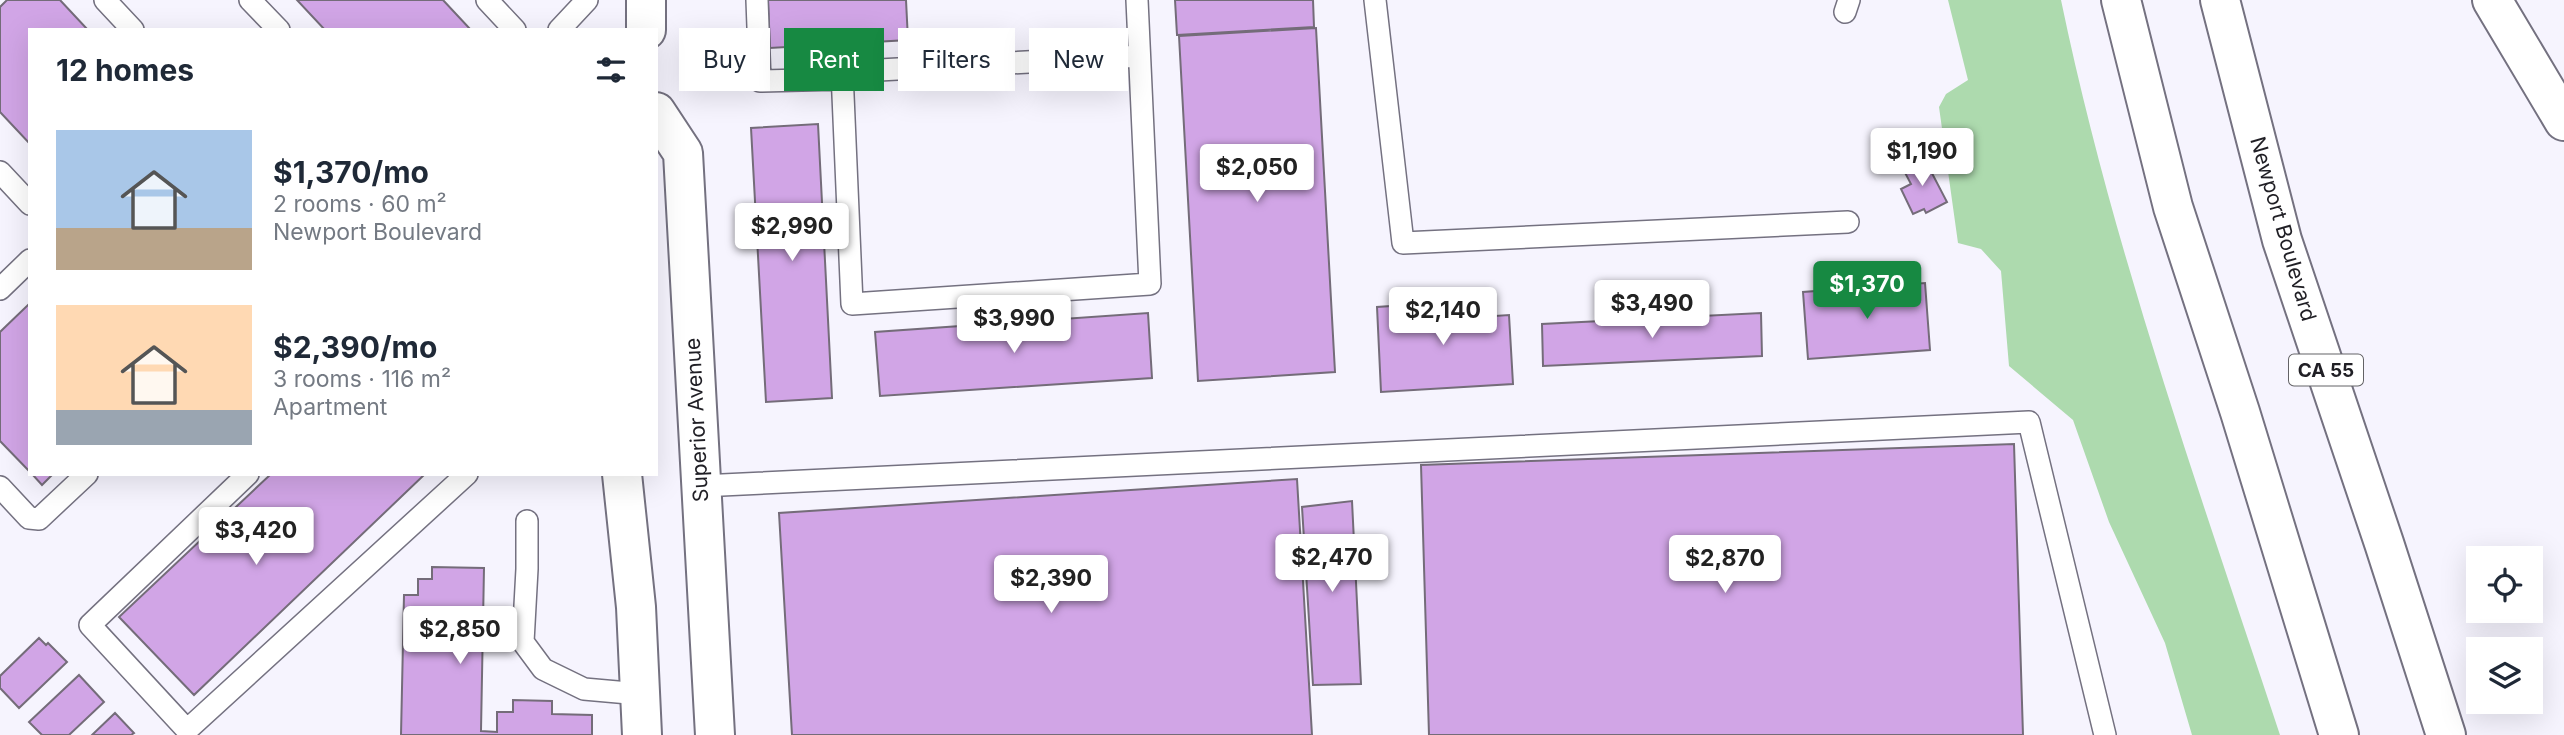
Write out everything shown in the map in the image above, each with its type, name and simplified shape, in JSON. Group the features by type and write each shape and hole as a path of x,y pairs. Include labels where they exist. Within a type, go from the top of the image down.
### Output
{"main road":[{"path":"646,0 646,28"},
{"path":"2121,0 2173,207 2244,425 2339,735"},
{"name":"Newport Boulevard","path":"2220,0 2282,240 2446,735"},
{"path":"2492,0 2564,121"},
{"name":"Superior Avenue","path":"658,115 683,153 715,735"},
{"path":"622,476 636,607 642,735"}],"lane":[{"path":"105,0 131,28"},
{"path":"250,0 277,28"},
{"path":"487,0 513,28"},
{"path":"561,28 587,0"},
{"path":"757,0 760,81 784,80"},
{"path":"843,91 852,304 1150,284 1137,0"},
{"path":"1375,0 1403,243 1848,222"},
{"path":"884,70 1139,56"},
{"path":"0,172 28,202"},
{"path":"0,289 28,262"},
{"path":"701,486 2029,422 2105,735"},
{"path":"0,487 29,518 39,519 85,476"},
{"path":"246,476 90,625 187,730 465,476"},
{"path":"527,521 523,642 543,670 584,689 640,694"}],"green space":[{"path":"1948,0 2061,0 2082,93 2132,279 2189,462 2280,735 2192,735 2165,643 2109,522 2073,420 2009,366 2001,271 1981,249 1958,243 1939,107 1946,94 1968,80"}],"building":[{"path":"7,0 60,0 86,28 28,28 28,142 0,112 0,7"},
{"path":"297,0 443,0 469,28 323,28"},
{"path":"768,0 906,0 907,28 898,28 898,41 884,41 884,28 784,28 784,47 770,48"},
{"path":"1175,0 1313,0 1314,27 1177,35"},
{"path":"1316,28 1335,372 1198,381 1179,36"},
{"path":"818,124 832,398 766,402 751,128"},
{"path":"1923,156 1947,202 1926,213 1924,209 1913,214 1901,189 1911,184 1902,167"},
{"path":"1925,283 1930,350 1808,359 1803,292"},
{"path":"1479,300 1480,317 1509,315 1513,384 1381,392 1377,307"},
{"path":"28,305 28,470 0,441 0,332"},
{"path":"1148,313 1152,378 880,396 875,332"},
{"path":"1761,313 1762,356 1543,366 1542,324"},
{"path":"2014,444 2023,735 1429,735 1421,465"},
{"path":"34,476 51,476 42,485"},
{"path":"269,476 423,476 194,695 119,617"},
{"path":"1297,479 1312,735 792,735 779,513"},
{"path":"1352,501 1361,684 1313,685 1302,507"},
{"path":"432,567 484,568 481,731 497,732 497,712 513,712 513,700 552,701 552,714 592,715 592,735 401,735 404,595 418,595 418,579 432,579"},
{"path":"39,638 67,662 19,708 0,688 0,676"},
{"path":"79,675 104,702 69,735 42,735 29,722"},
{"path":"115,713 134,733 92,735"}]}
